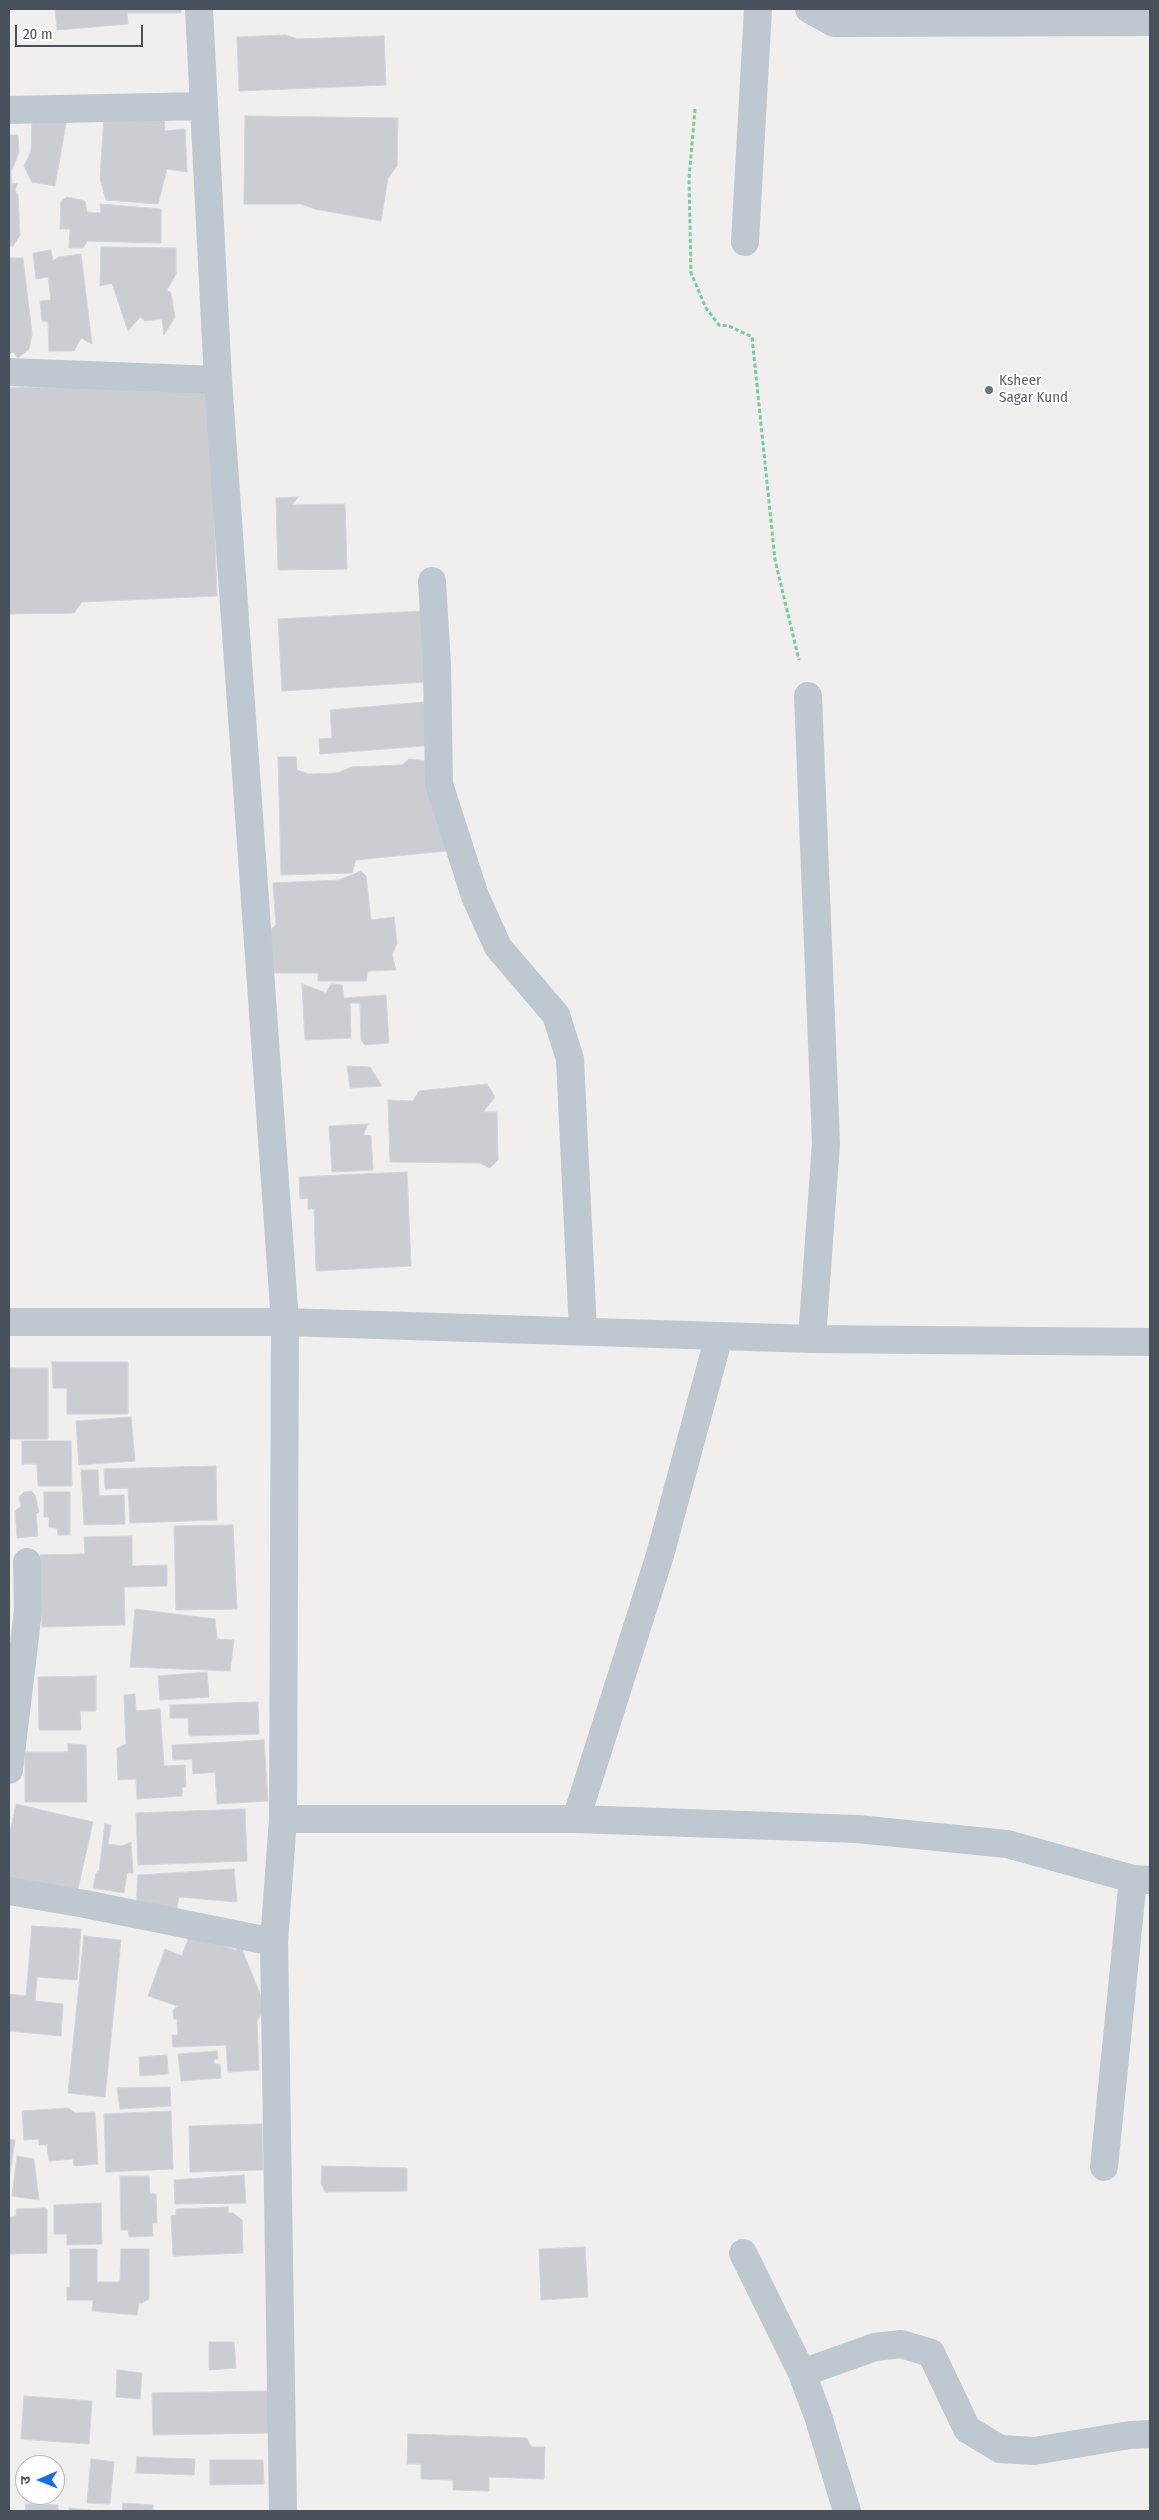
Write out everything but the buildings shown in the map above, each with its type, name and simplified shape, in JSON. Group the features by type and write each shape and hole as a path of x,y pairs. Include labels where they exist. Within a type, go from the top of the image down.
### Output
{"street":[{"path":"199,9 218,380 285,1322 283,1819 274,1942 283,2511"},
{"path":"745,242 758,9"},
{"path":"810,9 834,23 1150,22"},
{"path":"9,110 204,106"},
{"path":"9,372 218,380"},
{"path":"432,581 437,665 439,784 475,896 498,948 556,1015 570,1059 583,1332"},
{"path":"808,696 826,1143 812,1339"},
{"path":"9,1322 285,1322 812,1339 1150,1342"},
{"path":"576,1819 660,1555 719,1336"},
{"path":"9,1770 28,1612 27,1562"},
{"path":"283,1819 576,1819 857,1829 1007,1844 1141,1880 1104,2167"},
{"path":"9,1892 85,1904 274,1942"},
{"path":"743,2253 802,2373 818,2416 847,2511"},
{"path":"802,2373 875,2347 902,2344 931,2353 967,2429 1000,2449 1034,2451 1130,2435 1150,2434"}],"path":[{"path":"695,109 689,179 691,272 706,308 719,325 729,326 752,337 775,560 808,696"}],"place":[{"name":"Ksheer Sagar Kund","path":"989,390"}]}
